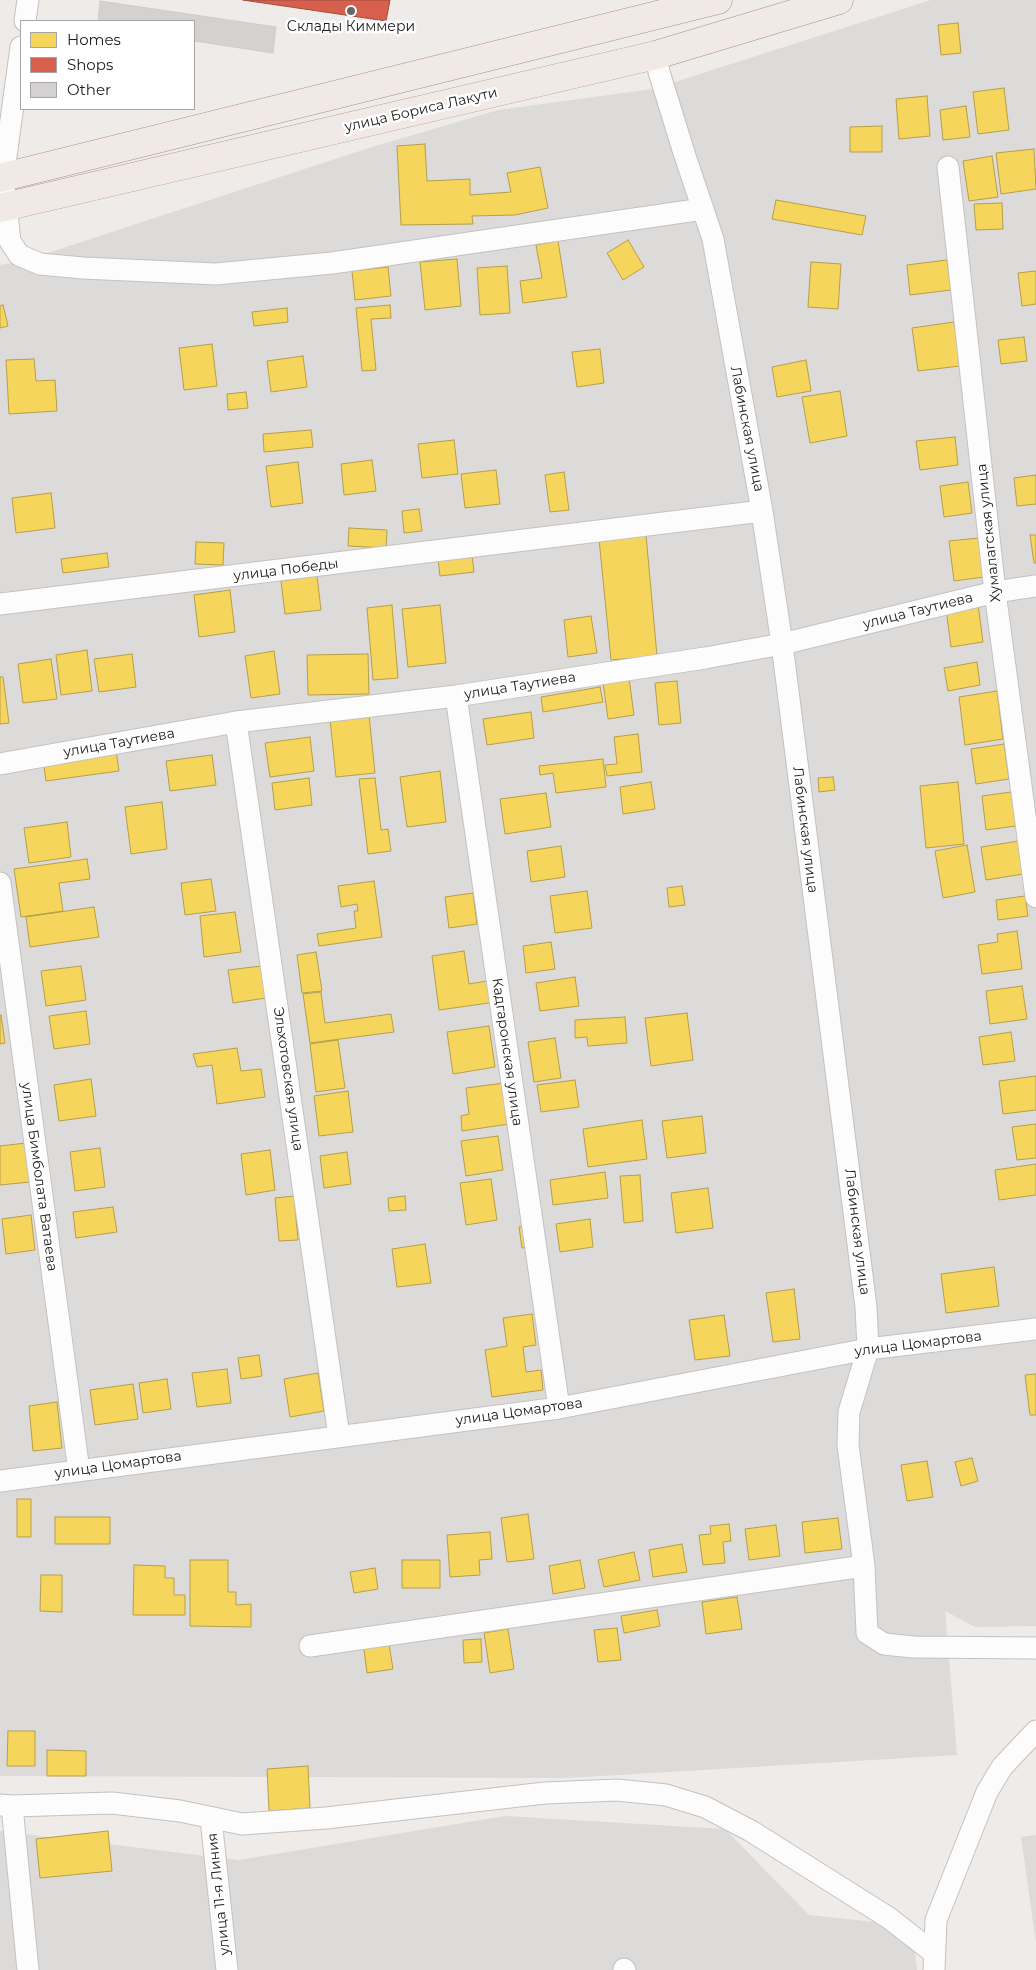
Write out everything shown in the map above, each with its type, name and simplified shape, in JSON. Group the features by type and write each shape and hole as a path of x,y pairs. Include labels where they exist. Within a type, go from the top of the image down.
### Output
{"main road":[{"path":"2,178 718,0"},
{"name":"улица Бориса Лакути","path":"3,207 656,55 839,0"}],"street":[{"path":"25,20 28,0"},
{"path":"20,54 2,178 3,207 10,241 19,255 40,264 83,268 216,274 332,264 703,209"},
{"name":"Лабинская улица","path":"656,55 659,72 713,239 762,512 782,644 866,1307 868,1349 849,1412 848,1445 864,1566 867,1633 884,1644 914,1647 1036,1648"},
{"name":"Хумалагская улица","path":"948,167 995,592 1036,897"},
{"name":"улица Победы","path":"0,604 762,512"},
{"name":"улица Таутиева","path":"0,764 236,722 456,696 782,644 995,592 1036,586"},
{"name":"Кадгаронская улица","path":"456,696 559,1408"},
{"name":"Эльхотовская улица","path":"236,722 339,1436"},
{"name":"улица Бимболата Ватаева","path":"0,883 79,1470"},
{"name":"улица Цомартова","path":"0,1481 559,1408 868,1349 1036,1329"},
{"path":"310,1646 864,1566"},
{"path":"934,1961 936,1920 987,1792 1002,1766 1036,1731"},
{"path":"28,1970 6,1806 112,1803 180,1811 242,1824 280,1822 545,1793 616,1790 666,1795 705,1807 751,1831 889,1918 934,1961"},
{"name":"улица 11-я Линия","path":"211,1819 227,1970"}],"shaded area":[{"path":"931,0 1036,0 1036,1626 975,1627 945,1611 957,1755 567,1778 0,1776 0,265 26,260 372,147 498,110 653,89"},
{"path":"505,1816 725,1829 809,1915 912,1926 917,1970 0,1970 0,1831 239,1860"},
{"path":"1036,1835 1036,1943 1021,1837"}],"building: Homes":[{"path":"958,23 961,53 941,55 938,25"},
{"path":"1004,88 1009,130 978,134 973,92"},
{"path":"927,96 930,136 899,139 896,99"},
{"path":"966,106 970,137 943,140 940,110"},
{"path":"882,126 882,152 850,152 850,127"},
{"path":"425,144 427,181 470,179 470,195 511,192 507,173 540,167 548,208 515,215 472,216 473,224 401,225 397,146"},
{"path":"1034,149 1036,189 1001,194 996,153"},
{"path":"992,156 998,197 969,201 963,161"},
{"path":"776,200 866,216 862,235 772,219"},
{"path":"1002,203 1003,229 976,230 974,204"},
{"path":"628,240 644,267 623,280 607,253"},
{"path":"558,241 567,297 523,303 520,281 542,278 536,245"},
{"path":"457,259 461,306 425,310 420,262"},
{"path":"947,260 951,290 910,295 907,265"},
{"path":"811,262 841,264 838,309 808,307"},
{"path":"507,266 510,313 480,315 477,268"},
{"path":"388,267 391,296 355,300 352,271"},
{"path":"1036,271 1036,304 1022,306 1018,273"},
{"path":"3,305 8,326 0,328 0,306"},
{"path":"390,305 391,318 371,319 376,370 362,371 356,308"},
{"path":"287,308 288,322 254,326 252,312"},
{"path":"954,322 960,366 918,371 912,328"},
{"path":"1024,337 1027,361 1001,364 998,340"},
{"path":"212,344 217,386 184,390 179,348"},
{"path":"600,349 604,383 577,387 572,352"},
{"path":"303,356 307,387 271,392 267,361"},
{"path":"34,359 36,381 55,380 57,411 9,414 6,360"},
{"path":"806,360 811,391 777,397 772,367"},
{"path":"840,391 847,436 810,443 802,397"},
{"path":"246,392 248,408 228,410 227,394"},
{"path":"311,430 313,447 264,452 263,434"},
{"path":"955,437 958,465 920,470 916,441"},
{"path":"454,440 458,474 422,478 418,444"},
{"path":"372,460 376,491 344,495 341,464"},
{"path":"298,462 303,503 271,507 266,466"},
{"path":"496,470 500,504 465,508 461,474"},
{"path":"564,472 569,510 550,512 545,475"},
{"path":"1036,475 1036,504 1017,506 1014,478"},
{"path":"968,482 972,513 944,517 940,486"},
{"path":"51,493 55,528 16,533 12,498"},
{"path":"419,509 422,531 404,533 402,511"},
{"path":"349,528 387,530 386,548 348,546"},
{"path":"646,535 657,656 611,660 599,539"},
{"path":"1030,535 1036,535 1036,563 1034,563"},
{"path":"979,538 984,577 954,581 949,541"},
{"path":"196,542 224,543 223,565 195,564"},
{"path":"107,553 109,567 63,573 61,559"},
{"path":"472,555 474,572 440,576 438,559"},
{"path":"317,576 321,610 285,614 281,581"},
{"path":"230,590 235,632 199,637 194,595"},
{"path":"978,604 983,642 951,647 946,609"},
{"path":"392,605 398,678 373,680 367,608"},
{"path":"440,605 446,663 408,667 402,609"},
{"path":"591,616 597,653 568,657 564,620"},
{"path":"87,650 92,691 61,695 56,655"},
{"path":"274,651 280,694 251,698 245,656"},
{"path":"132,654 136,687 99,692 94,659"},
{"path":"368,654 369,694 308,695 307,655"},
{"path":"51,659 57,699 23,703 18,664"},
{"path":"977,662 980,685 948,691 944,668"},
{"path":"0,677 3,677 9,723 0,724"},
{"path":"629,678 634,715 608,719 603,682"},
{"path":"677,681 681,723 659,725 655,683"},
{"path":"600,687 603,702 543,712 541,697"},
{"path":"997,691 1003,739 965,745 959,697"},
{"path":"531,712 534,738 487,745 483,719"},
{"path":"369,715 375,773 336,777 330,719"},
{"path":"638,734 642,772 607,776 605,765 617,764 614,737"},
{"path":"310,737 314,771 270,777 265,743"},
{"path":"1004,744 1009,779 976,784 971,749"},
{"path":"116,750 119,771 46,781 43,760"},
{"path":"212,755 216,785 170,791 166,761"},
{"path":"603,759 606,787 556,793 553,773 540,775 539,766"},
{"path":"440,771 446,822 407,827 400,777"},
{"path":"833,777 835,790 819,792 818,778"},
{"path":"309,778 312,805 275,810 272,783"},
{"path":"375,778 381,830 388,829 391,851 368,854 359,779"},
{"path":"651,782 655,809 623,814 620,787"},
{"path":"958,782 964,844 926,848 920,786"},
{"path":"1011,792 1016,826 986,830 982,796"},
{"path":"546,793 551,827 505,834 500,799"},
{"path":"162,802 167,849 131,854 125,807"},
{"path":"67,822 71,857 29,863 24,828"},
{"path":"1019,841 1023,874 986,880 981,847"},
{"path":"967,845 975,892 943,898 935,851"},
{"path":"561,846 565,877 531,882 527,851"},
{"path":"87,859 90,879 59,883 63,911 21,917 14,869"},
{"path":"211,879 216,911 185,915 181,883"},
{"path":"374,881 382,937 319,946 317,934 356,928 354,911 358,911 357,904 341,907 338,886"},
{"path":"682,886 685,905 669,907 667,888"},
{"path":"587,891 592,928 555,933 550,896"},
{"path":"473,893 477,924 449,928 445,897"},
{"path":"1025,896 1028,916 998,920 996,900"},
{"path":"94,907 99,937 30,947 26,917"},
{"path":"235,912 241,952 204,957 200,916"},
{"path":"1017,931 1022,969 982,974 978,945 998,942 997,934"},
{"path":"551,942 555,969 526,973 523,946"},
{"path":"464,951 469,984 493,980 496,1002 439,1010 432,956"},
{"path":"316,952 322,991 302,993 297,955"},
{"path":"81,966 86,1000 46,1006 41,971"},
{"path":"261,966 266,998 233,1003 228,970"},
{"path":"575,977 579,1006 540,1011 536,983"},
{"path":"1022,986 1027,1019 990,1024 986,991"},
{"path":"321,992 325,1023 391,1014 394,1032 310,1043 303,994"},
{"path":"86,1011 90,1044 54,1049 49,1016"},
{"path":"687,1013 693,1060 651,1066 645,1018"},
{"path":"0,1016 5,1043 0,1044"},
{"path":"625,1017 627,1043 588,1046 587,1037 575,1038 575,1020"},
{"path":"489,1026 495,1067 453,1074 447,1032"},
{"path":"1011,1032 1015,1061 983,1065 979,1037"},
{"path":"555,1038 561,1078 534,1082 528,1042"},
{"path":"338,1040 345,1088 316,1092 310,1044"},
{"path":"237,1048 241,1071 261,1069 265,1097 217,1104 212,1065 197,1067 193,1054"},
{"path":"1036,1076 1036,1110 1003,1114 999,1081"},
{"path":"91,1079 96,1116 59,1121 54,1085"},
{"path":"575,1080 579,1107 541,1112 537,1085"},
{"path":"504,1083 509,1124 462,1131 461,1116 469,1114 466,1088"},
{"path":"348,1091 353,1132 319,1136 314,1096"},
{"path":"702,1116 706,1153 667,1158 662,1121"},
{"path":"642,1120 647,1159 588,1167 583,1129"},
{"path":"1036,1124 1036,1158 1017,1160 1012,1127"},
{"path":"498,1136 503,1170 466,1176 461,1141"},
{"path":"26,1143 30,1182 0,1185 0,1146"},
{"path":"100,1148 105,1187 75,1191 70,1152"},
{"path":"270,1150 275,1190 246,1195 241,1154"},
{"path":"347,1152 351,1184 324,1188 320,1156"},
{"path":"1036,1164 1036,1195 999,1200 995,1170"},
{"path":"605,1172 608,1198 553,1205 550,1180"},
{"path":"640,1175 643,1221 624,1223 620,1176"},
{"path":"491,1179 497,1220 466,1225 460,1183"},
{"path":"708,1188 713,1228 676,1233 671,1193"},
{"path":"294,1196 298,1240 279,1241 275,1198"},
{"path":"405,1196 406,1210 389,1211 388,1198"},
{"path":"113,1207 117,1232 76,1238 73,1212"},
{"path":"31,1215 35,1250 6,1254 2,1219"},
{"path":"590,1219 593,1247 560,1252 556,1224"},
{"path":"529,1226 532,1247 522,1248 519,1227"},
{"path":"425,1244 431,1283 397,1287 392,1249"},
{"path":"994,1267 999,1306 946,1313 941,1274"},
{"path":"794,1289 800,1339 773,1342 766,1293"},
{"path":"532,1314 536,1345 523,1347 526,1372 541,1370 543,1390 492,1397 485,1350 507,1346 503,1318"},
{"path":"724,1315 730,1356 695,1360 689,1320"},
{"path":"259,1355 262,1376 241,1379 238,1358"},
{"path":"227,1369 231,1403 197,1407 192,1373"},
{"path":"318,1373 324,1411 290,1417 284,1379"},
{"path":"1036,1374 1036,1415 1030,1415 1025,1375"},
{"path":"167,1379 171,1409 143,1413 139,1383"},
{"path":"133,1384 138,1419 95,1425 90,1390"},
{"path":"57,1402 62,1448 33,1451 29,1406"},
{"path":"972,1458 978,1481 961,1486 955,1462"},
{"path":"927,1461 933,1497 907,1501 901,1465"},
{"path":"17,1499 31,1499 31,1537 17,1537"},
{"path":"528,1514 534,1559 507,1562 501,1518"},
{"path":"55,1517 110,1517 110,1544 55,1544"},
{"path":"838,1518 842,1549 805,1553 802,1522"},
{"path":"729,1524 731,1541 723,1542 725,1563 703,1565 699,1535 711,1534 710,1526"},
{"path":"776,1525 780,1556 749,1560 745,1529"},
{"path":"490,1532 492,1559 479,1560 480,1575 450,1577 447,1535"},
{"path":"682,1544 687,1572 653,1577 649,1550"},
{"path":"634,1552 640,1580 604,1587 598,1560"},
{"path":"190,1560 228,1560 228,1592 236,1592 236,1605 251,1604 251,1627 190,1626"},
{"path":"402,1560 440,1560 440,1588 402,1588"},
{"path":"580,1560 585,1588 553,1594 549,1566"},
{"path":"134,1565 165,1566 165,1578 174,1578 174,1595 185,1595 185,1615 133,1615"},
{"path":"375,1568 378,1589 354,1593 350,1572"},
{"path":"41,1575 62,1575 62,1612 40,1611"},
{"path":"737,1597 742,1629 706,1634 702,1602"},
{"path":"657,1610 660,1626 624,1633 621,1616"},
{"path":"617,1628 621,1660 598,1662 594,1630"},
{"path":"508,1629 514,1669 490,1673 484,1633"},
{"path":"388,1638 393,1669 367,1673 363,1642"},
{"path":"481,1639 482,1662 464,1663 463,1640"},
{"path":"8,1731 35,1731 35,1766 7,1766"},
{"path":"47,1750 86,1751 86,1776 47,1776"},
{"path":"308,1766 310,1808 269,1811 267,1769"},
{"path":"108,1831 112,1871 40,1878 36,1839"}],"building: Shops":[{"name":"Склады Киммери","path":"243,0 390,0 386,21"}],"building: Other":[{"path":"100,1 276,27 273,53 195,41 195,20 98,20"}],"place":[{"name":"Склады Киммери","path":"351,11"}]}
